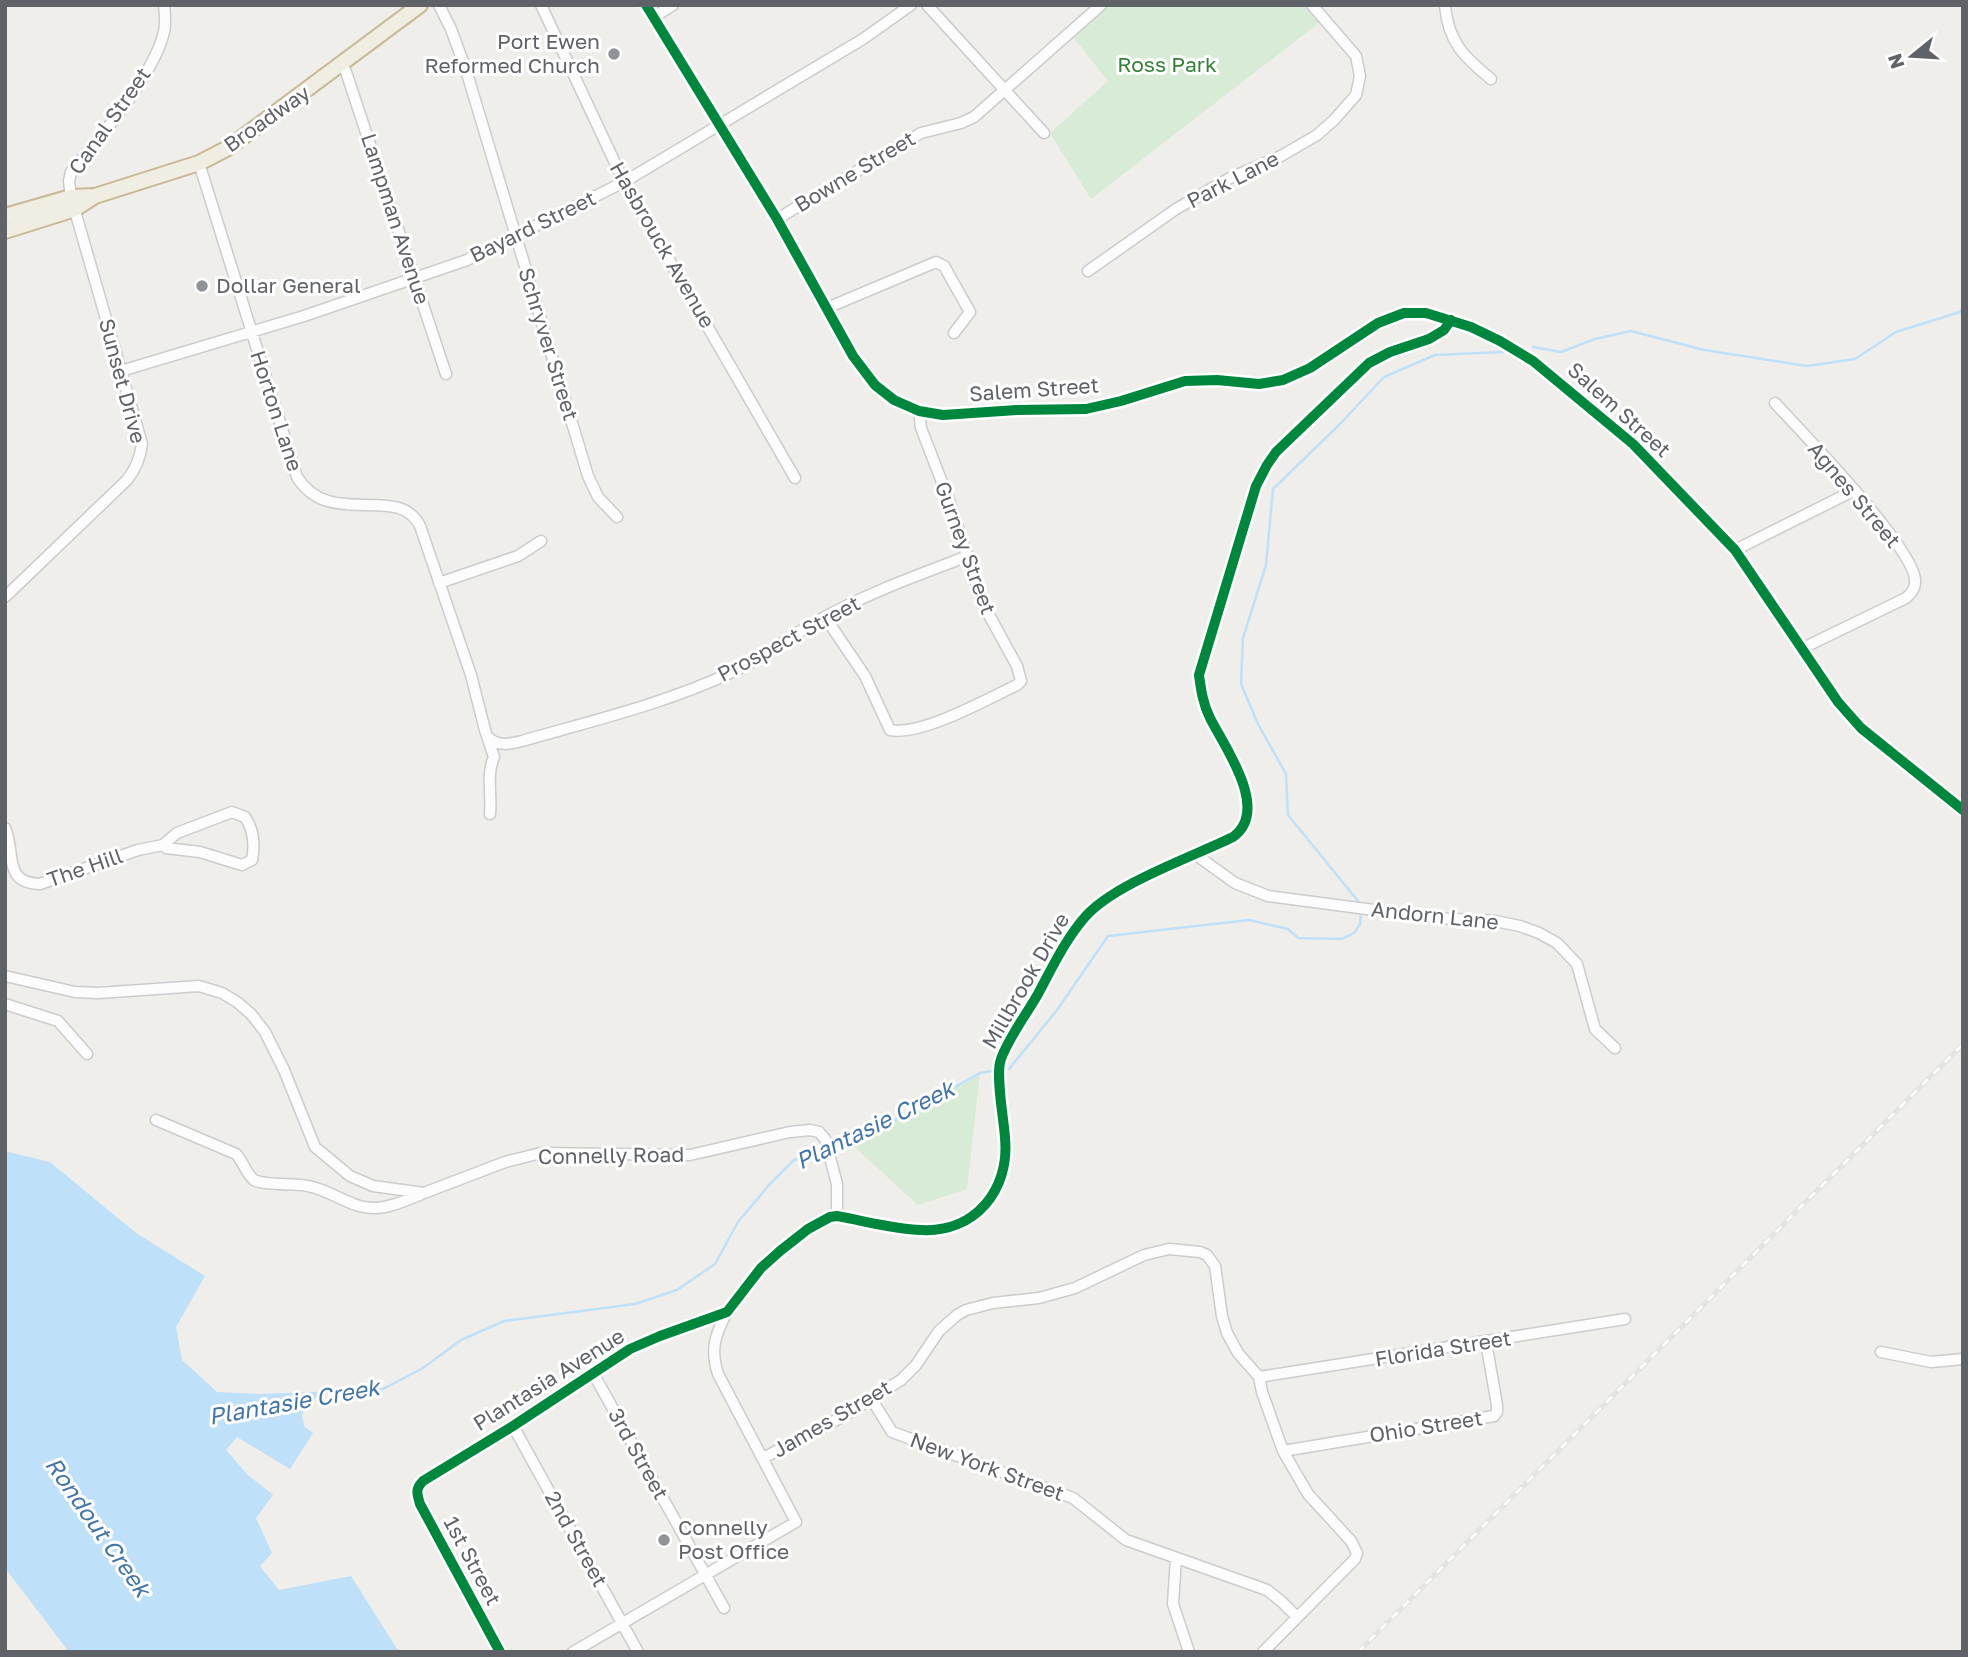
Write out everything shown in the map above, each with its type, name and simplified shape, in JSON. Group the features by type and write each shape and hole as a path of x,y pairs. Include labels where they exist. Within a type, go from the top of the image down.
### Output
{"highway":[{"name":"Broadway","path":"5,231 73,203 199,163 248,135 420,5"},
{"name":"Broadway","path":"5,216 73,203"}],"street":[{"name":"Canal Street","path":"73,203 69,181 71,172 127,100 151,63 166,23 163,5"},
{"name":"Schryver Street","path":"439,5 466,70 588,476 598,497 617,517"},
{"name":"Hasbrouck Avenue","path":"541,5 624,182 795,478"},
{"name":"Salem Street","path":"646,5 777,219 853,356 875,386 894,400 919,411 943,415 1086,409 1185,381 1202,379 1245,384 1269,383 1310,368 1389,317 1416,312 1451,320 1522,353 1633,444 1735,550 1838,702 1861,728 1963,810"},
{"path":"654,18 673,5"},
{"name":"Bayard Street","path":"121,371 251,333 467,260 624,182 863,39 911,5"},
{"path":"928,5 1044,133"},
{"name":"Bowne Street","path":"777,219 921,133 974,117 1101,5"},
{"name":"Park Lane","path":"1088,271 1176,209 1230,178 1281,156 1317,135 1356,95 1360,76 1356,56 1312,5"},
{"path":"1445,5 1448,26 1460,51 1491,79"},
{"name":"Lampman Avenue","path":"341,64 346,72 446,374"},
{"name":"Horton Lane","path":"199,163 291,465 302,485 309,493 326,502 396,507 411,513 420,526 471,675 494,757 488,770 492,794 490,814"},
{"name":"Sunset Drive","path":"5,597 135,470 142,444 73,203"},
{"path":"827,309 936,262 944,266 970,312 954,333"},
{"name":"Millbrook Drive","path":"837,1216 923,1231 962,1222 982,1210 998,1185 1004,1168 1006,1142 1001,1058 1068,942 1095,907 1128,885 1240,832 1247,806 1238,768 1205,705 1199,675 1256,486 1276,453 1369,363 1429,338 1444,330 1451,320"},
{"name":"Agnes Street","path":"1775,403 1854,490 1913,570 1915,579 1911,594 1896,604 1802,648"},
{"name":"Gurney Street","path":"825,617 864,676 888,727 894,731 940,721 1021,681 1017,666 986,612 920,428 919,411"},
{"path":"1735,550 1854,490"},
{"path":"439,583 518,556 541,541"},
{"name":"Prospect Street","path":"487,737 505,745 649,704 731,673 825,617 893,584 968,556"},
{"name":"The Hill","path":"5,828 11,866 15,874 33,884 40,884 138,850 163,845 177,833 232,812 240,813 248,821 253,833 254,848 252,860 243,865 200,852 166,848 163,845"},
{"name":"Andorn Lane","path":"1196,855 1235,883 1268,896 1435,918 1495,921 1539,933 1557,943 1577,964 1595,1029 1615,1048"},
{"name":"Connelly Road","path":"5,976 75,992 98,993 199,986 222,993 251,1014 265,1032 284,1070 315,1147 350,1176 388,1189 424,1193 505,1162 541,1153 690,1155 790,1132 810,1130 819,1132 825,1139 837,1184 837,1216"},
{"path":"5,1004 58,1021 87,1054"},
{"path":"156,1120 236,1154 244,1162 250,1175 260,1182 322,1189 363,1207 377,1208 395,1205 424,1193"},
{"path":"573,1652 796,1522 718,1374 713,1359 719,1327 727,1312 761,1268 808,1229 837,1216"},
{"name":"James Street","path":"763,1458 872,1400 901,1380 916,1366 939,1331 957,1315 978,1306 1039,1298 1075,1288 1144,1255 1168,1249 1199,1252 1207,1255 1215,1266 1227,1333 1238,1353 1259,1377 1283,1451 1308,1494 1347,1537 1357,1553 1355,1559 1297,1617"},
{"name":"Plantasia Avenue","path":"417,1487 640,1345 727,1312"},
{"name":"Florida Street","path":"1259,1377 1626,1319"},
{"name":"Ohio Street","path":"1283,1451 1494,1416 1497,1405 1486,1342"},
{"path":"1881,1352 1931,1362 1963,1359"},
{"name":"3rd Street","path":"593,1373 724,1608"},
{"name":"New York Street","path":"872,1400 892,1432 1073,1497 1126,1540 1245,1580 1267,1590 1297,1617"},
{"name":"2nd Street","path":"513,1426 638,1652"},
{"name":"1st Street","path":"417,1487 420,1504 500,1652"},
{"path":"1176,1558 1173,1604 1189,1652"},
{"path":"1263,1652 1297,1617"}],"green space":[{"name":"Ross Park","path":"1110,5 1305,5 1320,22 1091,199 1050,133 1108,81 1074,38"},
{"path":"980,1073 967,1189 918,1205 847,1140 893,1121"}],"water":[{"name":"Rondout Creek","path":"5,1151 50,1162 136,1233 205,1276 176,1327 182,1360 217,1392 260,1394 333,1391 311,1401 302,1415 304,1426 313,1433 290,1469 237,1437 226,1450 248,1475 273,1495 256,1518 272,1553 260,1566 279,1590 351,1576 399,1652 69,1652 5,1568"}],"waterway":[{"name":"Plantasie Creek","path":"1533,347 1561,352 1595,339 1631,331 1704,350 1807,366 1855,359 1896,332 1960,312 1963,308"},
{"name":"Plantasie Creek","path":"1358,901 1288,815 1286,774 1258,724 1241,684 1243,638 1266,565 1273,489 1384,377 1435,355 1503,352"},
{"name":"Plantasie Creek","path":"1009,1069 1057,1010 1108,936 1249,920 1288,929 1298,938 1342,939 1354,933 1360,924 1361,914"},
{"name":"Plantasie Creek","path":"831,1146 893,1121 980,1073 992,1071"},
{"name":"Plantasie Creek","path":"331,1392 383,1389 423,1368 461,1340 504,1321 635,1304 677,1290 715,1264 738,1222 794,1160 825,1148"}],"railway":[{"path":"1358,1652 1963,1044"}],"cycle path":[{"path":"646,5 777,219 853,356 875,385 894,400 919,411 943,415 1086,409 1185,381 1217,380 1259,384 1283,380 1310,368 1378,323 1404,313 1426,313 1471,327 1533,361 1633,444 1735,550 1838,702 1861,728 1963,810"},
{"path":"500,1652 420,1504 417,1492 420,1484 630,1349 727,1312 761,1268 808,1229 830,1217 911,1229 940,1229 958,1224 985,1205 1002,1175 1005,1157 999,1086 1001,1059 1071,935 1085,917 1115,893 1154,872 1233,837 1243,825 1247,811 1246,795 1241,778 1208,713 1199,675 1256,486 1267,465 1276,452 1369,363 1390,352 1429,339 1444,330 1451,320"}],"place":[{"name":"Port Ewen Reformed Church","path":"614,54"},
{"name":"Dollar General","path":"202,286"},
{"name":"Connelly Post Office","path":"664,1540"}]}
